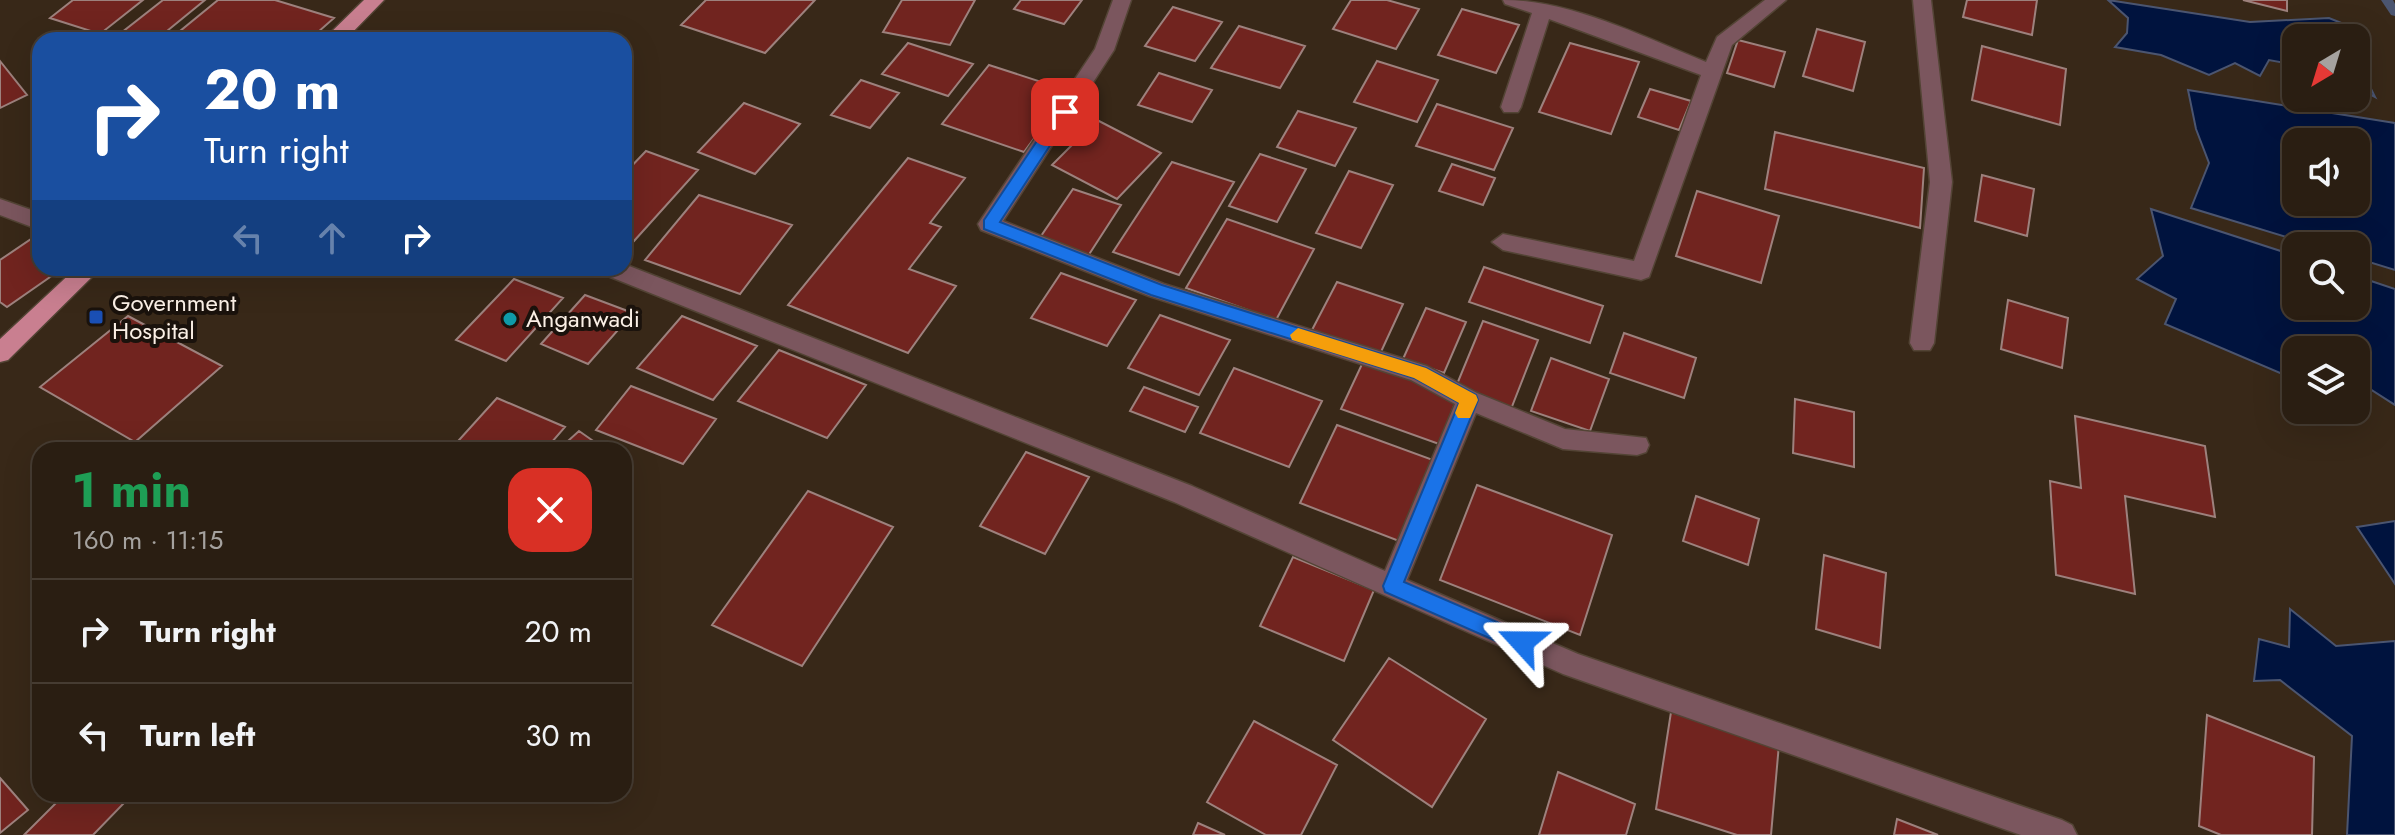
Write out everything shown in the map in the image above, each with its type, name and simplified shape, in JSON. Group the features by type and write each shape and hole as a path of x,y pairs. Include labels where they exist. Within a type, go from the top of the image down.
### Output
{"main road":[{"path":"341,32 375,0"},
{"path":"0,353 82,276"}],"street":[{"path":"1122,0 1104,50 989,224 1157,290 1419,373 1469,400 1563,439 1637,445"},
{"path":"1512,0 1620,35 1712,72"},
{"path":"1503,242 1641,271 1724,42 1777,0"},
{"path":"1922,0 1941,182 1922,343"},
{"path":"1511,107 1542,10"},
{"path":"0,207 32,219"},
{"path":"631,276 1183,494 1573,665 2062,835"},
{"path":"1392,586 1469,400"}],"water":[{"path":"2108,0 2250,22 2329,18 2344,24 2282,24 2282,62 2269,60 2260,76 2235,63 2209,75 2161,55 2115,47 2127,33 2128,18"},
{"path":"2188,90 2282,105 2282,112 2326,112 2395,123 2395,270 2370,262 2370,232 2282,232 2282,236 2191,208 2209,163 2196,129"},
{"path":"2151,209 2282,251 2282,320 2370,320 2370,281 2395,289 2395,405 2370,389 2370,336 2282,336 2280,373 2165,324 2176,299 2137,279 2163,256"},
{"path":"2395,521 2395,584 2357,527"},
{"path":"2290,609 2336,646 2395,641 2395,835 2347,835 2352,736 2280,680 2254,681 2259,639 2289,647"}],"building":[{"path":"73,0 143,0 103,32 50,18"},
{"path":"163,0 205,0 166,32 122,32"},
{"path":"218,0 275,0 334,18 318,32 179,32"},
{"path":"706,0 815,0 765,53 681,25"},
{"path":"902,0 975,0 950,45 883,32"},
{"path":"1021,0 1082,0 1064,24 1014,9"},
{"path":"1351,0 1387,0 1419,9 1396,49 1333,29"},
{"path":"1967,0 2037,0 2032,35 1963,17"},
{"path":"2243,0 2287,0 2287,11"},
{"path":"1173,7 1222,22 1195,61 1145,46"},
{"path":"1462,9 1519,25 1496,73 1438,55"},
{"path":"1239,26 1305,46 1280,88 1211,68"},
{"path":"1817,29 1865,42 1853,91 1803,76"},
{"path":"1738,40 1785,52 1774,87 1727,73"},
{"path":"908,43 973,64 948,96 882,74"},
{"path":"1570,43 1639,62 1611,134 1539,112"},
{"path":"1982,46 2066,69 2060,125 1972,100"},
{"path":"0,61 27,95 0,108"},
{"path":"1377,61 1438,80 1417,122 1354,102"},
{"path":"989,65 1069,91 1024,152 942,124"},
{"path":"1159,73 1212,90 1192,122 1138,105"},
{"path":"861,80 899,93 870,128 831,115"},
{"path":"1650,89 1691,101 1679,130 1638,117"},
{"path":"744,103 800,124 755,174 698,152"},
{"path":"1437,104 1513,128 1494,170 1416,146"},
{"path":"1298,111 1356,128 1335,166 1277,147"},
{"path":"1097,120 1161,153 1117,199 1052,165"},
{"path":"1775,132 1924,168 1920,228 1765,189"},
{"path":"646,151 698,170 634,241 632,240 632,166"},
{"path":"1260,154 1306,169 1277,222 1229,206"},
{"path":"908,158 965,178 930,223 941,227 909,269 956,286 908,353 788,305"},
{"path":"1172,162 1234,182 1179,275 1113,252"},
{"path":"1452,164 1495,178 1483,205 1439,191"},
{"path":"1349,171 1393,185 1361,248 1316,233"},
{"path":"1982,175 2034,189 2027,236 1975,221"},
{"path":"1073,189 1121,205 1088,256 1039,239"},
{"path":"1697,191 1779,216 1761,283 1676,256"},
{"path":"699,195 792,225 740,294 645,260"},
{"path":"1227,219 1314,249 1276,320 1186,288"},
{"path":"32,238 32,276 52,276 7,307 0,302 0,260"},
{"path":"1484,267 1603,306 1590,343 1469,302"},
{"path":"1061,273 1136,300 1107,346 1031,318"},
{"name":"Anganwadi","path":"514,279 563,298 506,361 456,340"},
{"path":"1337,282 1403,304 1380,354 1312,330"},
{"path":"585,295 633,313 588,364 541,344"},
{"path":"2008,300 2068,318 2062,368 2001,349"},
{"path":"1426,308 1466,322 1444,373 1403,359"},
{"path":"1160,315 1230,340 1199,395 1128,368"},
{"path":"128,316 222,366 135,442 40,387"},
{"path":"682,316 757,346 713,400 637,368"},
{"path":"1483,321 1538,340 1511,409 1455,389"},
{"path":"1624,333 1696,358 1684,398 1610,373"},
{"path":"779,350 866,385 827,438 738,401"},
{"path":"1551,358 1609,379 1590,431 1531,411"},
{"path":"1363,362 1458,396 1439,444 1341,409"},
{"path":"1234,368 1322,401 1289,467 1200,433"},
{"path":"631,386 716,419 683,464 596,430"},
{"path":"1144,387 1198,407 1185,432 1130,411"},
{"path":"497,398 565,427 552,442 457,442"},
{"path":"1795,399 1854,412 1854,467 1793,453"},
{"path":"2075,416 2205,446 2215,517 2125,496 2135,594 2056,575 2050,481 2081,488"},
{"path":"1337,425 1433,460 1399,541 1300,503"},
{"path":"579,431 595,442 567,442"},
{"path":"1026,452 1089,477 1045,554 980,526"},
{"path":"1477,485 1612,535 1580,635 1440,580"},
{"path":"808,491 893,527 802,666 712,625"},
{"path":"1696,496 1759,519 1748,565 1683,541"},
{"path":"1824,555 1886,573 1880,648 1816,629"},
{"path":"1293,557 1374,590 1344,661 1260,626"},
{"path":"1389,658 1486,719 1432,807 1333,740"},
{"path":"1671,712 1779,744 1771,835 1737,835 1656,809"},
{"path":"2207,715 2314,757 2312,835 2221,835 2199,826"},
{"path":"1254,721 1337,765 1301,835 1266,835 1207,802"},
{"path":"1558,772 1635,804 1626,835 1539,835"},
{"path":"0,778 28,810 0,833"},
{"path":"57,802 125,802 93,835 24,835"},
{"path":"1897,819 1938,835 1894,835"},
{"path":"1198,823 1225,835 1193,835"}],"waterway":[{"path":"2387,0 2395,12"}],"slow traffic":[{"path":"1298,335 1419,373 1469,400 1464,413"}],"place":[{"name":"Government Hospital","path":"96,317"},
{"name":"Anganwadi","path":"510,319"}],"route":[{"path":"1065,112 989,224 1157,290 1419,373 1469,400 1392,586 1522,642"}]}
